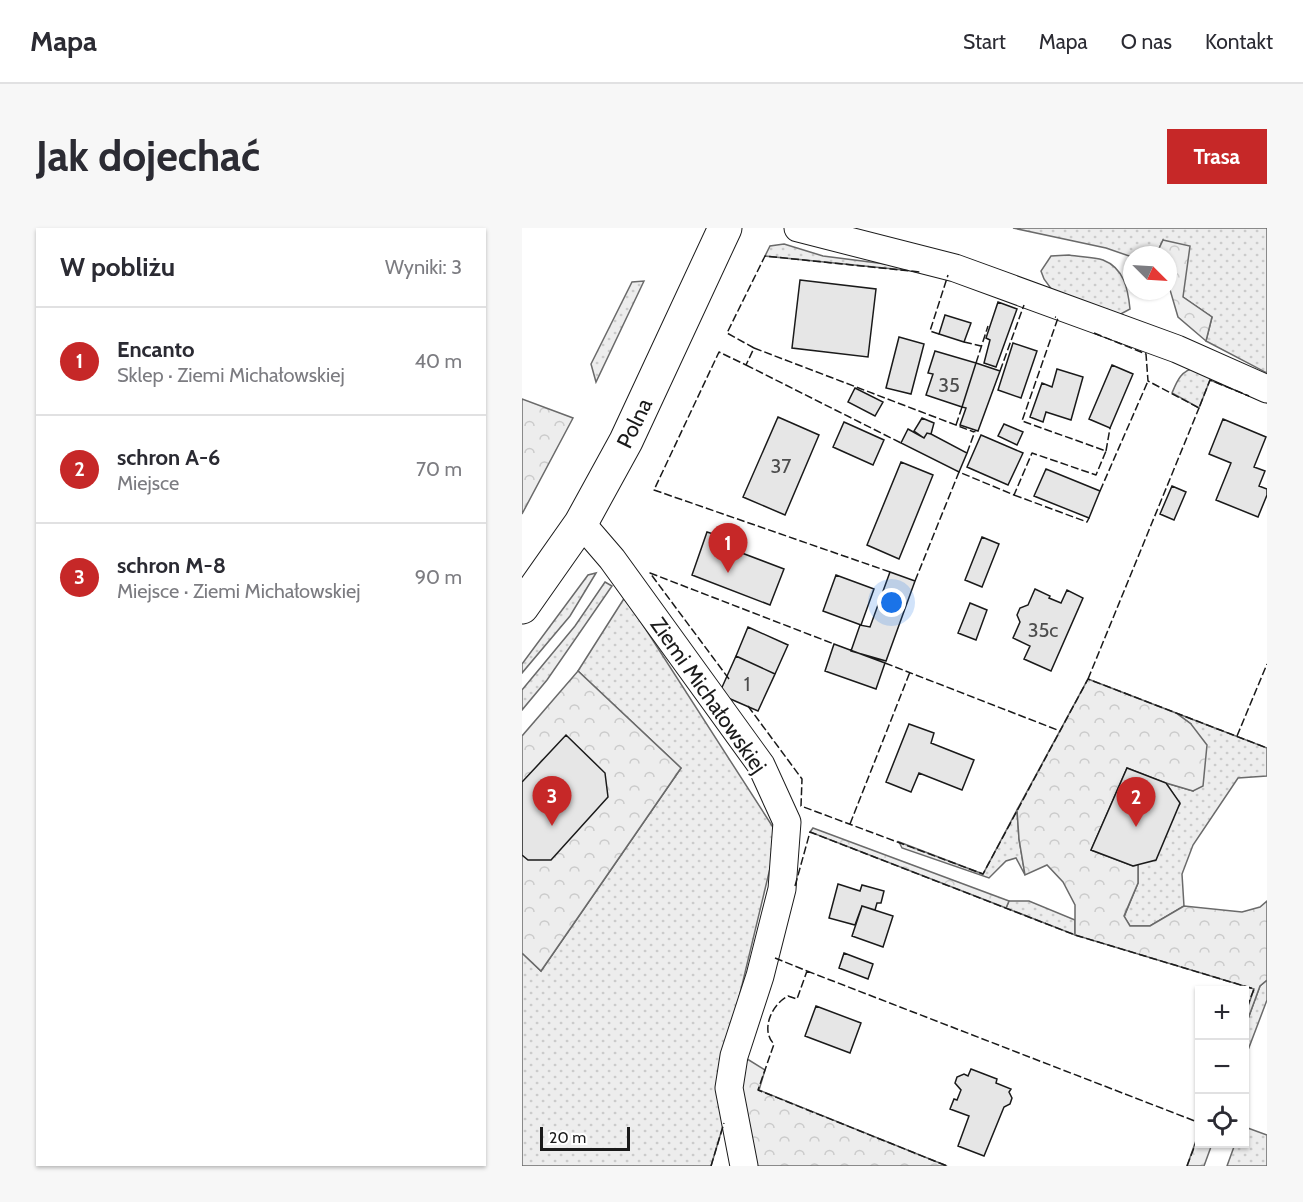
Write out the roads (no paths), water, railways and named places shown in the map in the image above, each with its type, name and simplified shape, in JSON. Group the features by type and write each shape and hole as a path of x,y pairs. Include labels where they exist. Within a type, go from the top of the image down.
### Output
{"street":[{"name":"Polna","path":"522,607 581,522 633,428 725,228"},
{"path":"798,228 955,268 1177,349 1267,389"},
{"name":"Ziemi Michałowskiej","path":"581,522 612,559 761,765 787,822 782,889 760,976 734,1056 729,1088 744,1166"}],"place":[{"name":"Encanto","path":"728,573"},
{"name":"schron M-8","path":"552,826"},
{"name":"schron A-6","path":"1136,827"}]}
